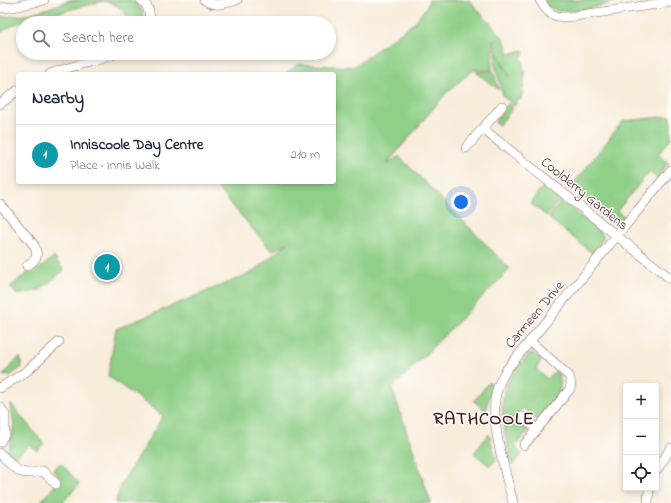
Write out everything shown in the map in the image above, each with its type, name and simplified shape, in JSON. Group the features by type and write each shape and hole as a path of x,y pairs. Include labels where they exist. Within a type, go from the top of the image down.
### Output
{"street":[{"path":"0,8 44,0"},
{"path":"141,0 145,2 150,12 150,16"},
{"path":"205,0 206,2 218,5 237,0"},
{"path":"540,0 546,11 557,17 568,17 630,4 671,2"},
{"path":"56,72 100,60"},
{"path":"0,104 16,92"},
{"path":"466,148 502,106"},
{"name":"Coolderry Gardens","path":"482,129 671,279"},
{"name":"Carmeen Drive","path":"513,503 494,423 495,399 502,377 671,170"},
{"path":"0,204 34,245 37,256 27,266"},
{"path":"524,445 570,389 572,383 569,376 530,341"},
{"path":"0,388 27,371 59,342"},
{"path":"0,407 4,415 6,433 0,442"},
{"path":"522,417 537,429"},
{"path":"659,466 671,448"},
{"path":"0,453 18,471 29,474 43,472 56,484"},
{"path":"648,503 649,491"}],"green space":[{"path":"70,0 132,0 138,5 143,16 128,16 117,6 104,1 45,16 16,16 16,24 0,33 0,17 26,15"},
{"path":"429,0 469,0 504,39 509,54 523,50 524,54 521,56 525,76 521,100 520,98 514,106 503,96 495,65 496,53 510,77 495,49 494,39 492,70 473,70 446,93 386,165 399,156 510,269 392,388 431,503 115,503 122,483 163,416 108,376 116,329 251,273 288,243 272,251 214,184 336,184 336,72 288,72 298,64 353,67 414,23 427,6"},
{"path":"541,0 621,0 586,9 566,11 557,10 550,7"},
{"path":"493,71 499,90 476,72"},
{"path":"508,104 513,108 499,125 495,122"},
{"path":"671,116 671,139 658,154 668,163 657,178 649,172 617,211 625,217 620,223 612,222 607,216 571,187 623,121"},
{"path":"544,185 561,198 547,216 530,203"},
{"path":"562,200 602,234 603,239 592,253 549,218"},
{"path":"54,257 64,270 40,290 17,295 10,287 30,271 33,274"},
{"path":"531,353 535,354 540,359 541,361 536,369 547,379 555,371 557,372 560,379 559,392 552,404 537,420 523,408 515,417 528,431 515,446 522,455 512,465 503,423 502,413 504,392 510,378"},
{"path":"20,357 22,367 11,375 3,376 12,364"},
{"path":"489,382 492,384 486,411 474,401"},
{"path":"11,404 44,444 36,451 30,444 14,458 8,451 14,426"},
{"path":"489,434 496,460 490,466 474,453"},
{"path":"61,463 79,484 62,503 40,502 61,479 53,469"}],"place":[{"name":"Inniscoole Day Centre","path":"107,267"}],"district":[{"name":"RATHCOOLE","path":"484,418"}]}
